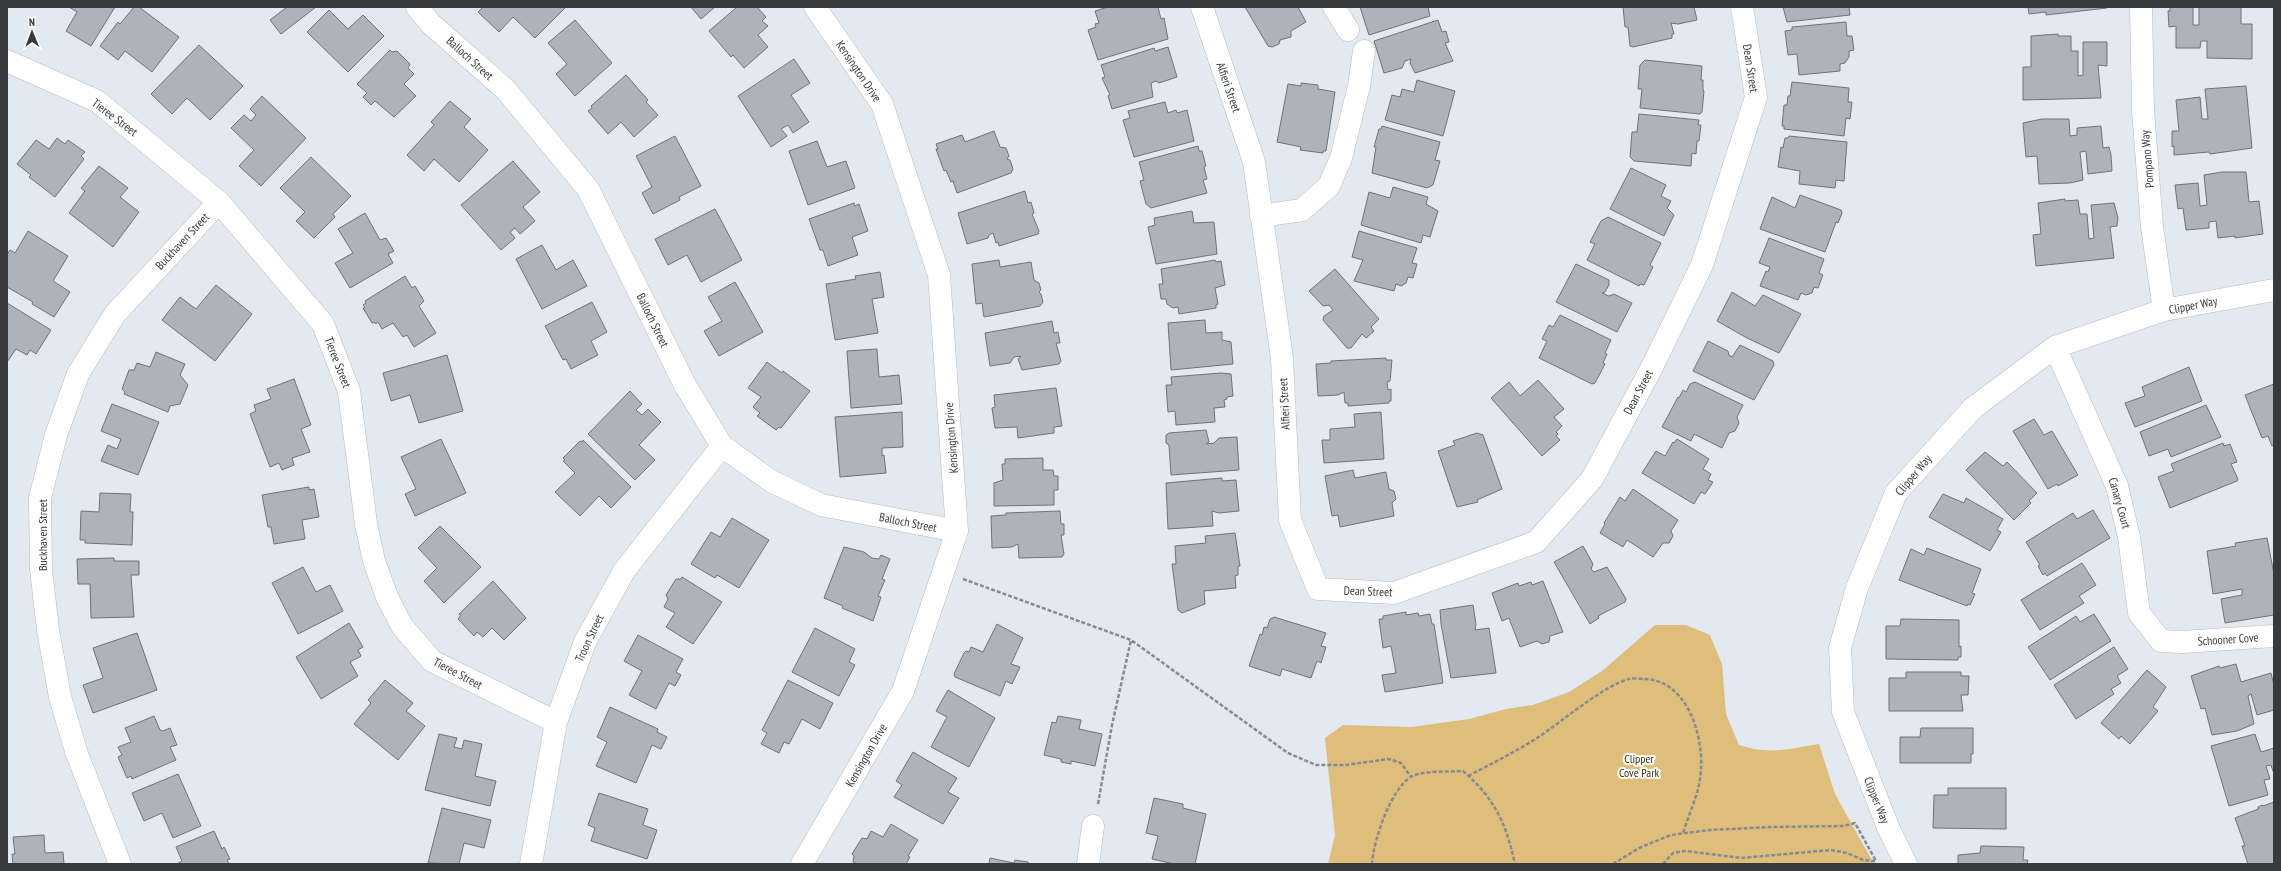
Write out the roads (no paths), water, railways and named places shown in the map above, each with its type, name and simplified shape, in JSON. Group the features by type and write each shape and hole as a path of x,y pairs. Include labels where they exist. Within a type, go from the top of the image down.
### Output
{"street":[{"name":"Balloch Street","path":"417,7 431,24 506,90 588,189 685,385 722,446 771,481 821,505 957,531"},
{"name":"Kensington Drive","path":"802,864 903,690 957,531 939,275 882,104 815,7"},
{"name":"Alfieri Street","path":"1202,7 1254,162 1282,358 1290,520 1318,589"},
{"path":"1334,7 1348,30"},
{"name":"Dean Street","path":"1318,589 1394,593 1536,542 1592,479 1650,371 1702,265 1756,97 1742,7"},
{"name":"Pompano Way","path":"2141,7 2143,110 2152,228 2164,310"},
{"path":"1262,216 1302,210 1329,186 1341,158 1360,86 1364,52"},
{"name":"Tieree Street","path":"7,61 97,101 219,202 323,324 349,391 366,524 374,561 387,597 402,626 432,661 556,722"},
{"name":"Buckhaven Street","path":"120,864 76,754 60,697 48,630 41,568 40,498 56,435 78,374 115,314 219,202"},
{"name":"Clipper Way","path":"1906,864 1888,827 1843,712 1840,648 1857,588 1896,493 1973,408 2056,347 2164,310 2274,290"},
{"name":"Canary Court","path":"2056,347 2118,486 2129,537 2139,613 2162,641 2182,642"},
{"name":"Troon Street","path":"531,864 556,722 585,642 624,571 722,446"},
{"name":"Schooner Cove","path":"2182,642 2274,636"},
{"path":"1088,864 1093,826"}],"park label":[{"name":"Clipper Cove Park","path":"1639,765"}]}
